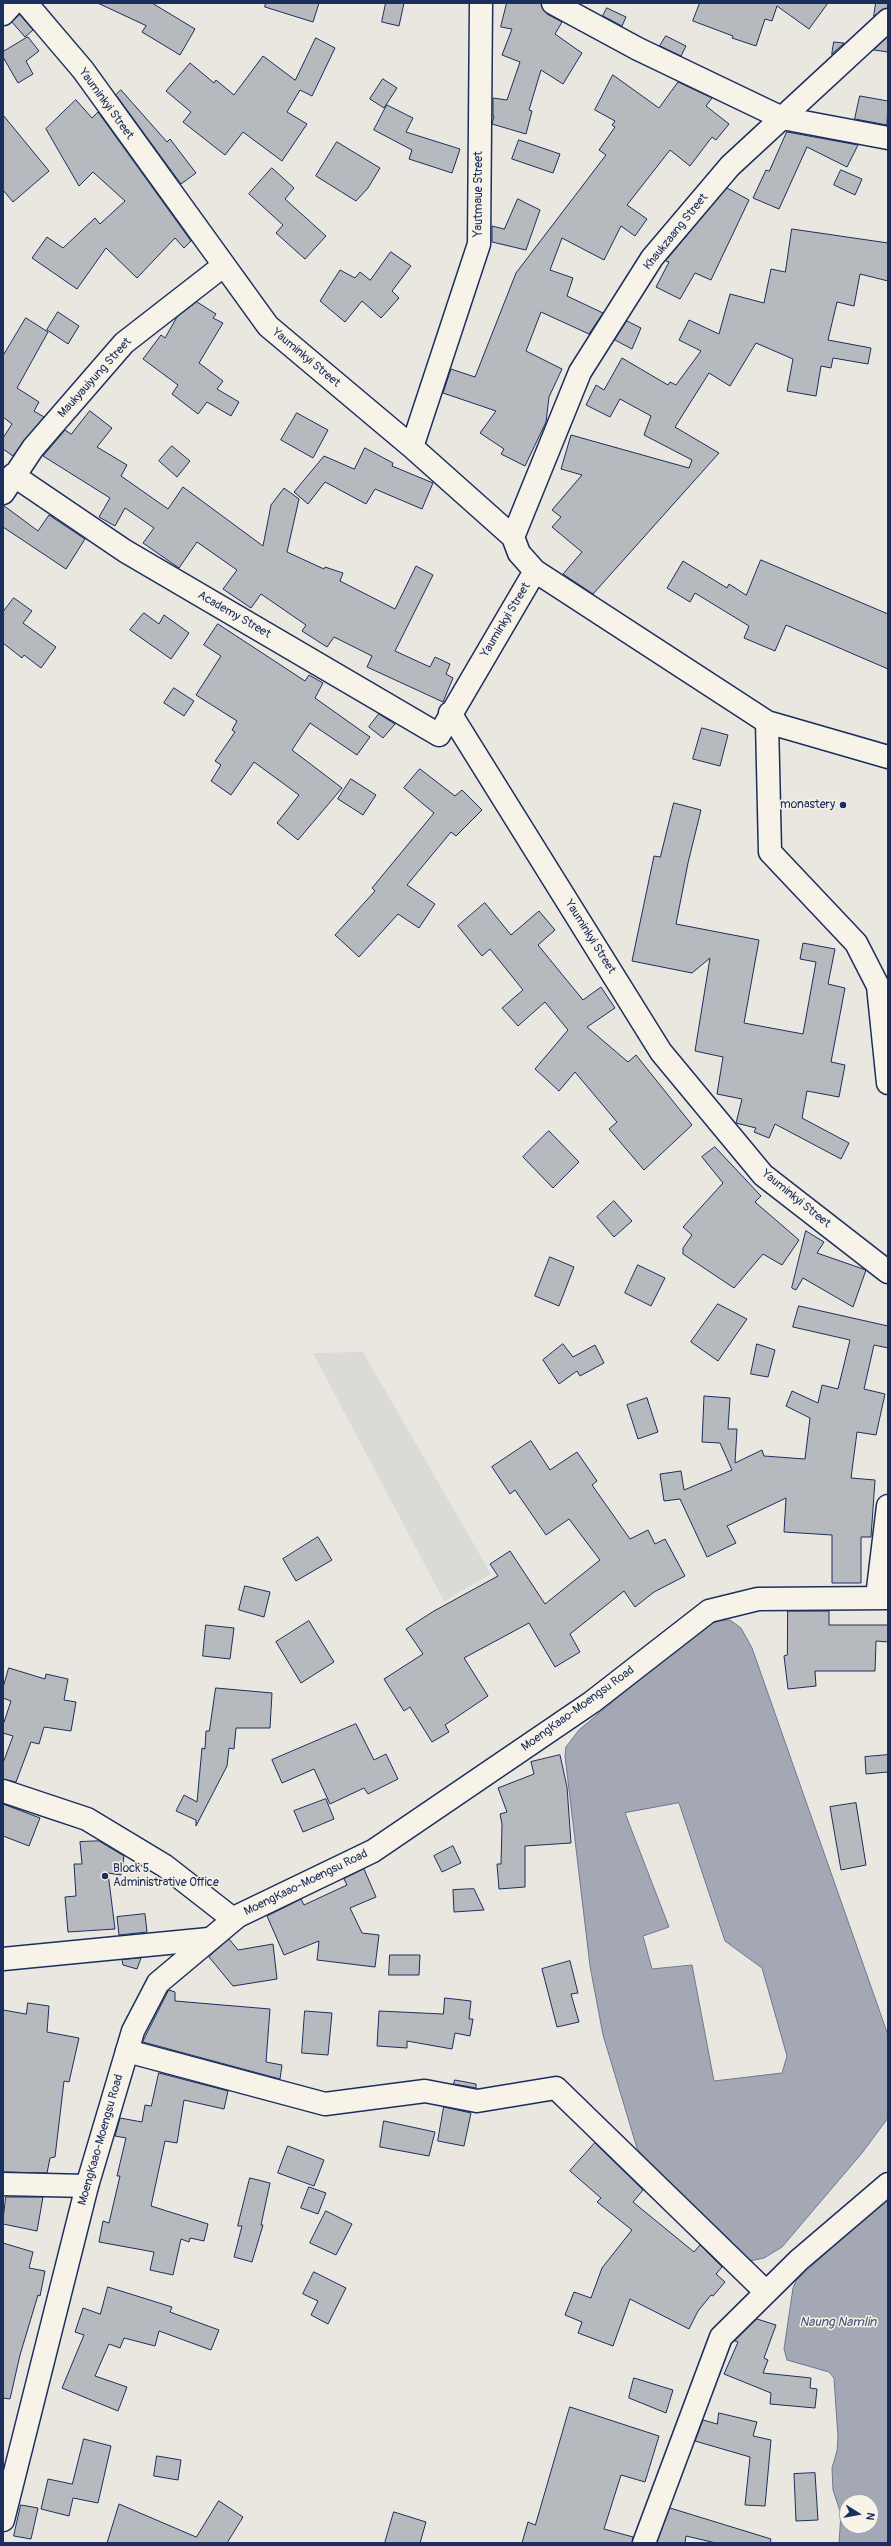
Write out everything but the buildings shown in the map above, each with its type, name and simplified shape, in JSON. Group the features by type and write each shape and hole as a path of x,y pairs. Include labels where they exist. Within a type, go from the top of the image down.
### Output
{"street":[{"path":"3,14 14,3"},
{"name":"Yauminkyi Street","path":"26,3 83,70 223,266 268,326 412,447 513,537 519,554 535,571 450,713 662,1052 764,1175 888,1272"},
{"name":"Yautmaue Street","path":"412,447 479,244 481,3"},
{"path":"553,3 638,49 782,118 888,138"},
{"name":"Khaukzaang Street","path":"513,537 580,372 652,258 730,166 888,20"},
{"name":"Maukyauiyung Street","path":"8,484 33,448 124,343 223,266"},
{"name":"Academy Street","path":"8,484 439,735 450,713"},
{"path":"535,571 767,722 888,757"},
{"path":"767,722 770,852 856,943 883,978 888,1083"},
{"path":"882,1597 888,1506"},
{"name":"MoengKaao-Moengsu Road","path":"3,2520 87,2186 133,2031 158,1983 233,1919 262,1903 373,1851 585,1706 709,1611 758,1599 882,1597"},
{"path":"3,1791 87,1819 165,1866 233,1919"},
{"path":"3,1959 208,1939"},
{"path":"127,2051 325,2104 425,2091 477,2101 556,2088 766,2292"},
{"path":"3,2184 87,2186"},
{"path":"644,2543 721,2337 800,2260 888,2184"}],"shaded area":[{"path":"363,1352 491,1574 444,1601 313,1353"}],"water":[{"path":"730,1620 741,1628 752,1648 888,2035 888,2118 862,2153 782,2247 764,2258 750,2261 655,2176 637,2148 603,2035 590,1966 565,1756 566,1747 579,1730 703,1626 719,1621","holes":["679,1803 725,1941 762,1968 787,2056 782,2073 714,2081 692,1965 652,1969 643,1936 669,1927 625,1813"]},
{"name":"Naung Namlin","path":"888,2196 888,2543 839,2543 840,2534 879,2534 879,2494 839,2494 839,2508 833,2490 832,2468 837,2451 838,2437 834,2378 829,2372 787,2360 784,2349 793,2288 796,2281"}],"place":[{"name":"monastery","path":"843,805"},
{"name":"Block 5 Administrative Office","path":"105,1876"}]}
